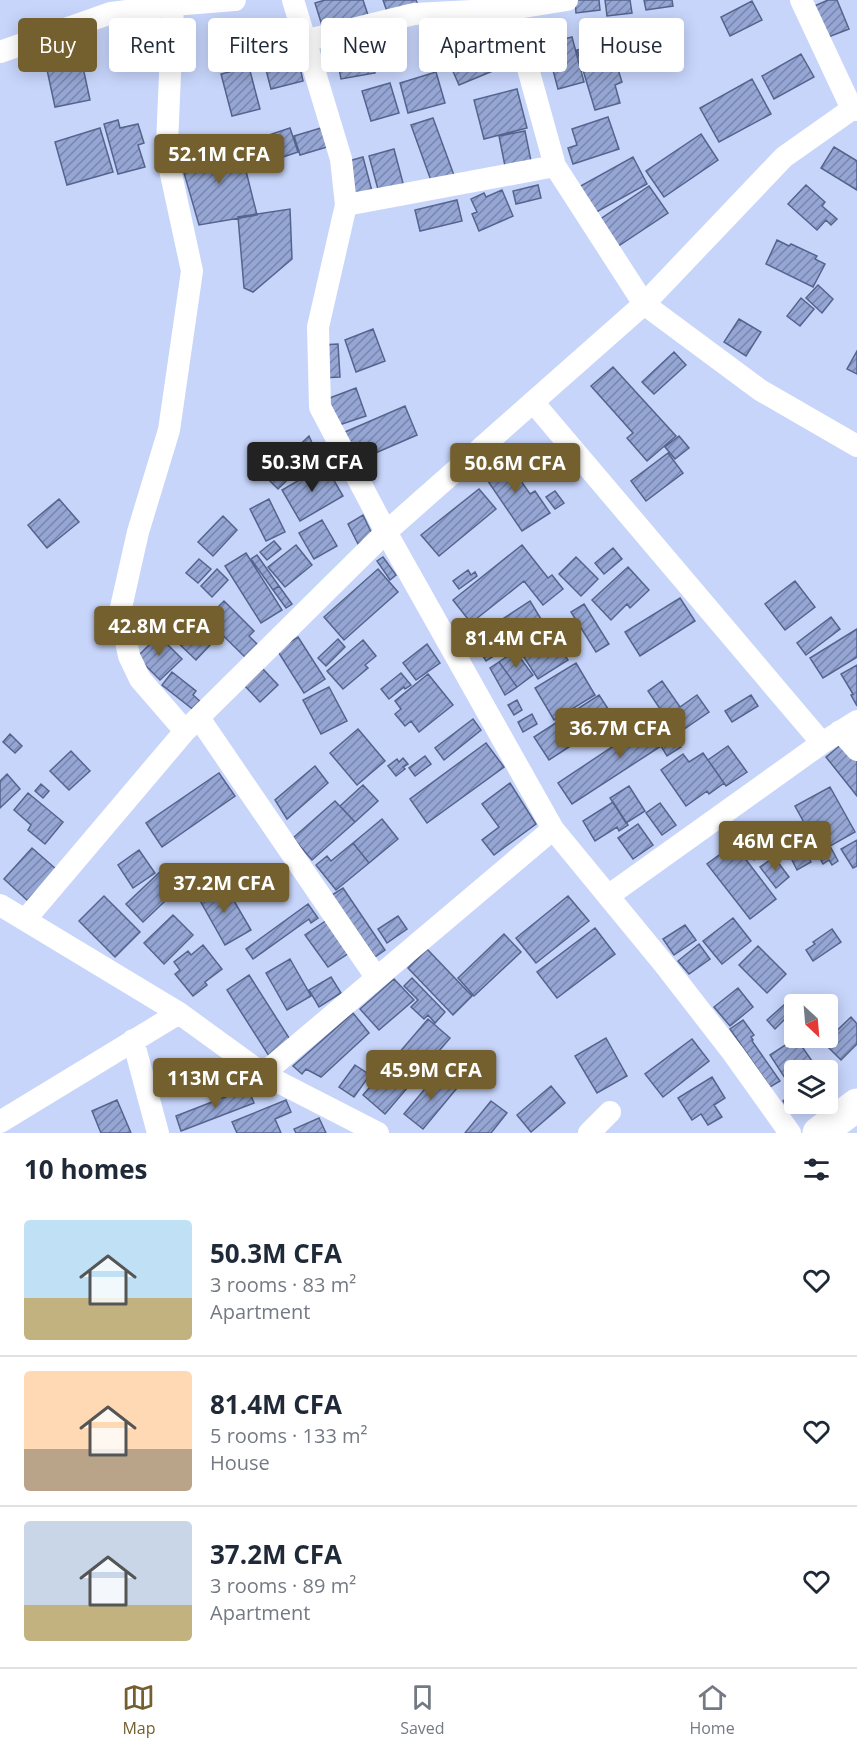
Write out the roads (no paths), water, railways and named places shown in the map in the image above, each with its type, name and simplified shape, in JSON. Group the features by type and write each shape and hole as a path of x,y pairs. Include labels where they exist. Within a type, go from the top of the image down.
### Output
{"street":[{"path":"0,52 108,7 235,0"},
{"path":"292,0 297,18"},
{"path":"309,40 414,14 567,0"},
{"path":"25,920 192,724 386,532 645,304 784,157 855,110 801,0"},
{"path":"510,4 555,166 645,304 760,390 857,446"},
{"path":"173,5 167,144 192,271 169,430 138,532 120,612 129,656 140,679 192,724 376,978"},
{"path":"309,57 341,159 346,205 318,327 320,407 386,532 553,829 734,1053 789,1133"},
{"path":"346,205 555,166"},
{"path":"533,402 857,750"},
{"path":"608,896 840,732"},
{"path":"263,1074 553,829"},
{"path":"0,905 179,1012 263,1074 378,1133"},
{"path":"0,1122 179,1012"},
{"path":"133,1040 158,1133"},
{"path":"819,1133 857,1105"},
{"path":"589,1133 610,1112"}]}
